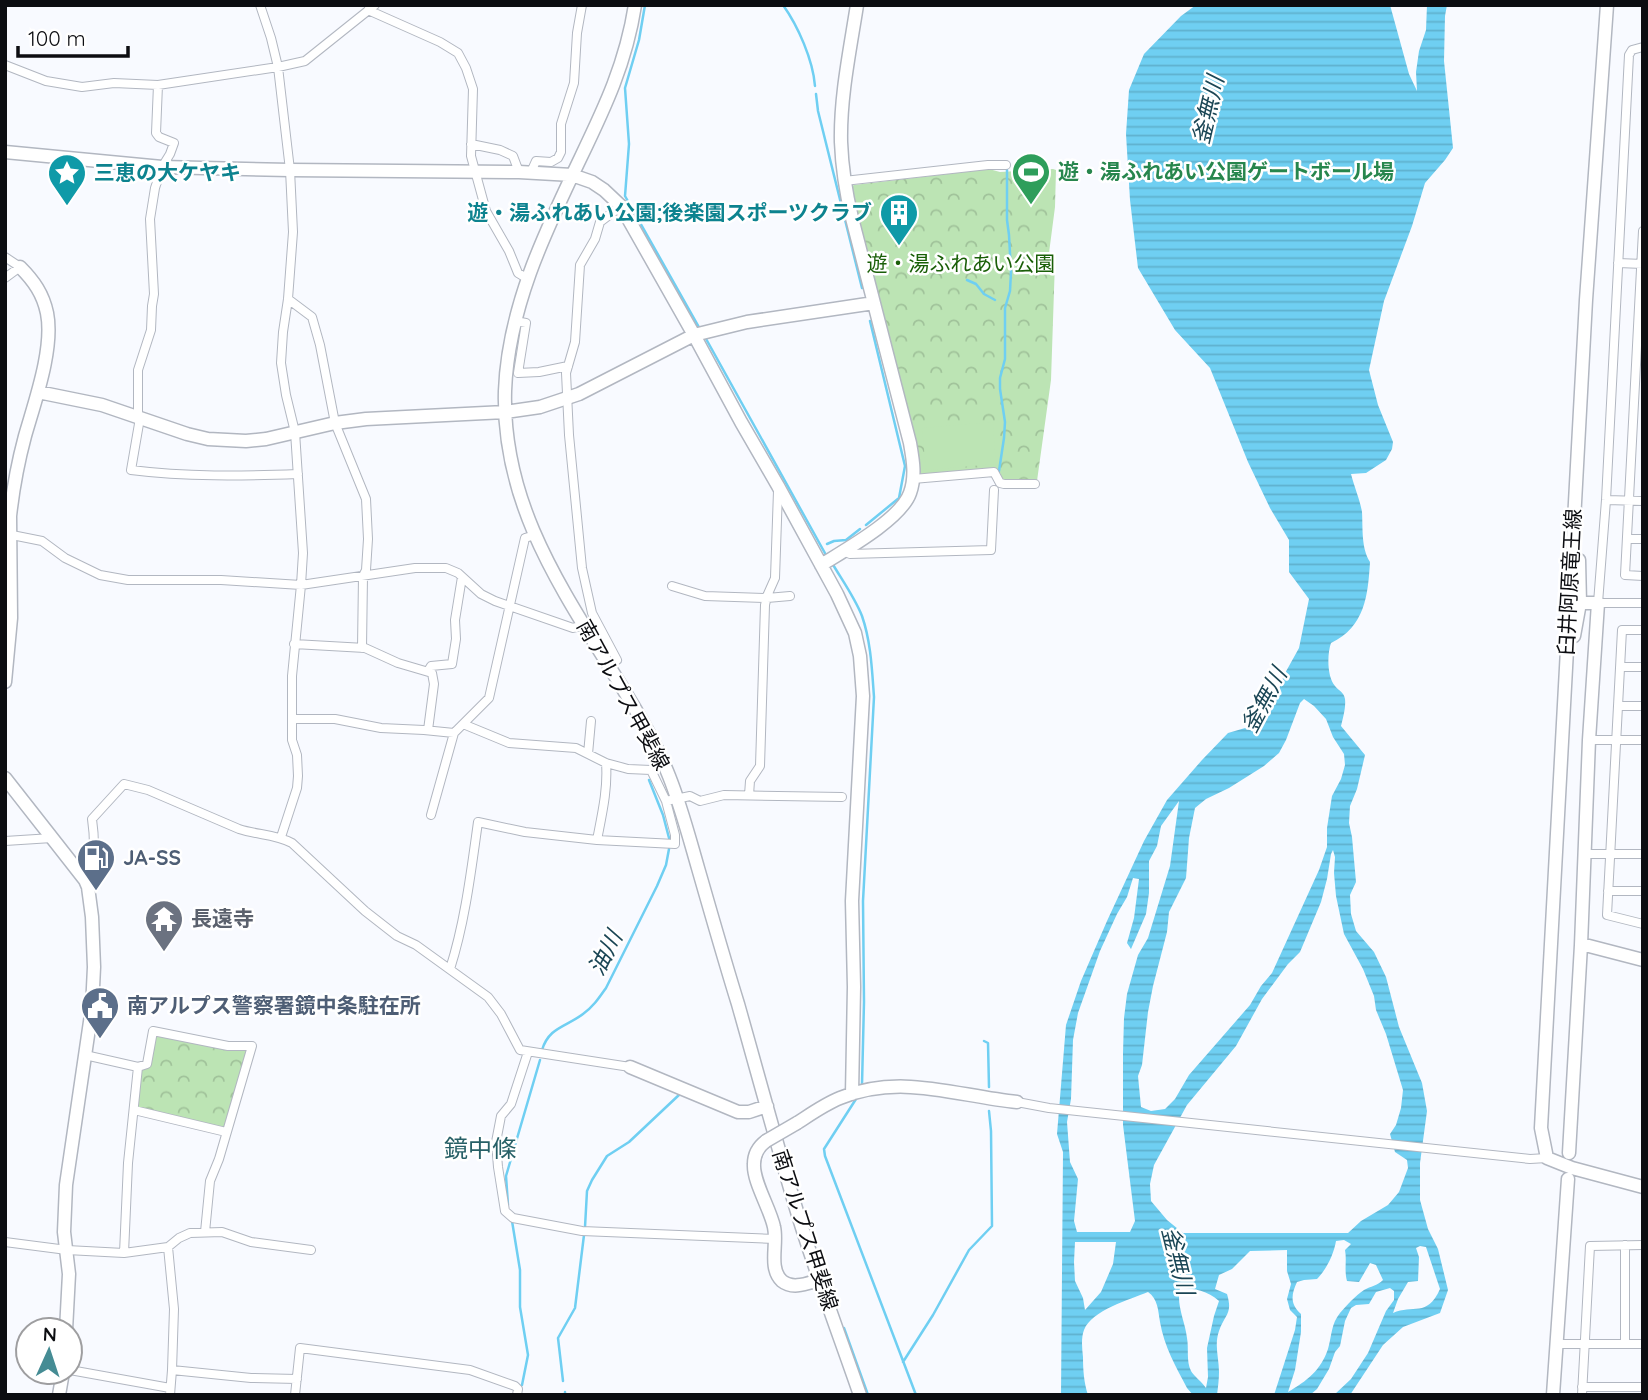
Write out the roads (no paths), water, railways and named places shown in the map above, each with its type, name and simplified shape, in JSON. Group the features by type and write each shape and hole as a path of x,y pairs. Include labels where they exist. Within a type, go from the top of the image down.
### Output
{"street":[{"path":"260,5 278,67 290,170 293,232 281,363 295,432 303,553 292,676 292,740 297,755 297,788 281,837"},
{"path":"525,172 536,161 551,162 558,158 561,152 561,124 574,83 577,33 582,5"},
{"name":"南アルプス甲斐線","path":"635,5 623,61 611,93 572,175 528,279 515,321 508,356 505,411 511,464 521,500 542,553 644,722 669,775 671,800 767,1106 795,1205 860,1395"},
{"path":"821,565 890,518 903,506 913,479 914,463 910,443 852,218 845,181 841,140 842,115 857,5"},
{"name":"臼井阿原竜王線","path":"1547,1158 1542,1128 1586,300 1606,5"},
{"path":"5,65 46,81 82,87 114,83 158,85 278,67 305,61 372,8 440,41 458,53 473,89 471,156 486,211 509,251 517,273 528,279"},
{"path":"1569,1153 1589,740 1606,500 1629,55 1632,50 1643,47"},
{"path":"158,85 156,134 174,142 155,188 150,219 155,293 151,330 138,370 139,417 131,470 164,474 298,474"},
{"path":"471,144 500,150 513,156 525,172"},
{"path":"5,152 162,167 572,175 592,182 621,206 778,486 848,615 855,633 863,696 852,901 852,1094"},
{"path":"845,181 1006,165"},
{"path":"608,665 617,660 592,613 582,568 566,373 575,342 580,265 595,239 600,222 621,206"},
{"path":"1643,231 1639,379 1625,575 1643,576"},
{"path":"5,257 33,280 41,293 47,315 47,346 16,474 10,516 5,682"},
{"path":"1618,263 1642,264"},
{"path":"5,278 20,267"},
{"path":"288,299 312,317 335,423 366,499 368,539 366,570 363,576 362,648"},
{"path":"38,392 92,402 208,439 266,439 335,423 366,419 540,407 567,399 610,379 694,334 747,322 874,303"},
{"path":"515,321 526,323 518,373 568,366"},
{"path":"913,479 995,472 1000,483 1035,484"},
{"path":"749,794 750,781 760,766 767,598 775,578 778,486"},
{"path":"842,551 850,554 991,550 994,490"},
{"path":"1606,500 1643,501"},
{"path":"1566,668 1570,662 1580,603 1578,530 1574,527"},
{"path":"8,534 42,541 65,558 100,575 128,580 221,580 301,585 415,568 446,568 462,577 481,594 509,607 573,628 585,625"},
{"path":"431,815 454,733 489,698 525,538 535,535"},
{"path":"1627,539 1643,539"},
{"path":"428,671 431,666 452,664 462,577"},
{"path":"672,586 705,596 790,596"},
{"path":"1580,603 1643,603"},
{"path":"1643,630 1622,630 1607,915 1643,924"},
{"path":"294,644 362,648 432,673 434,684 428,730"},
{"path":"1620,667 1643,667"},
{"path":"1618,706 1643,706"},
{"path":"293,719 335,719 381,728 454,733"},
{"path":"589,754 591,721"},
{"path":"450,969 467,896 478,822 525,832 597,840 674,844 675,835 671,800 651,770 628,769 606,763 576,748 509,743 463,724"},
{"path":"1589,740 1643,740"},
{"path":"597,840 605,799 606,763"},
{"path":"5,778 80,872 88,887 92,917 92,1008 66,1185 64,1231 69,1274 67,1316"},
{"path":"88,887 94,833 92,819 124,784 148,790 252,833 281,837 292,843 365,911 397,936 416,945 488,997 501,1014 520,1050 630,1067 738,1112 749,1112 767,1106"},
{"path":"671,800 690,796 700,801 724,795 749,794 842,797"},
{"path":"5,841 52,838"},
{"path":"1585,854 1643,854"},
{"path":"1608,891 1643,891"},
{"path":"1581,945 1643,960"},
{"path":"85,1055 138,1067 148,1064 153,1031 228,1046 252,1046 211,1181 205,1232"},
{"path":"528,1052 511,1104 501,1116 496,1142 505,1211 513,1218 582,1231 775,1239"},
{"path":"124,1253 128,1163 138,1067"},
{"path":"819,1280 797,1286 786,1284 778,1276 772,1219 754,1167 756,1153 766,1140 825,1105 852,1094 891,1087 919,1086 1049,1108 1547,1158 1572,1168 1643,1187"},
{"path":"134,1110 226,1132"},
{"path":"1553,1395 1568,1178"},
{"path":"5,1242 66,1250 124,1253 168,1247 190,1233 222,1232 251,1242 312,1250"},
{"path":"1625,1245 1625,1344"},
{"path":"1643,1245 1590,1246 1582,1391 1643,1387"},
{"path":"84,1373 170,1391 174,1309 168,1247"},
{"path":"1556,1344 1643,1344"},
{"path":"295,1395 300,1348 470,1370 515,1386 518,1389 517,1395"},
{"path":"172,1370 251,1378 297,1379"}],"water":[{"name":"釜無川","path":"1196,5 1390,5 1409,74 1417,91 1416,72 1426,30 1427,5 1447,5 1444,61 1453,148 1425,183 1384,301 1369,370 1378,405 1393,442 1392,449 1386,460 1366,473 1351,474 1361,507 1364,544 1370,562 1368,586 1358,619 1331,643 1328,659 1332,682 1345,699 1341,726 1365,755 1350,806 1349,823 1356,882 1350,895 1351,914 1356,931 1374,952 1386,977 1399,1027 1422,1083 1427,1111 1420,1163 1420,1200 1428,1229 1438,1249 1448,1290 1440,1313 1403,1327 1383,1345 1350,1395 1334,1395 1351,1379 1368,1353 1386,1311 1394,1300 1394,1291 1390,1288 1376,1292 1369,1304 1351,1308 1345,1321 1340,1346 1317,1389 1310,1395 1274,1395 1297,1317 1290,1310 1287,1299 1291,1284 1287,1271 1287,1250 1250,1251 1232,1269 1219,1275 1215,1289 1227,1294 1229,1306 1218,1336 1217,1395 1193,1395 1187,1388 1167,1348 1156,1301 1148,1292 1112,1306 1088,1323 1082,1343 1088,1395 1061,1395 1063,1152 1057,1134 1066,1025 1081,981 1107,921 1144,841 1167,800 1228,733 1252,726 1270,714 1284,675 1299,648 1309,599 1289,572 1289,540 1248,462 1210,368 1175,330 1138,268 1126,134 1129,90 1144,54 1181,16","holes":["1304,699 1326,719 1344,754 1345,765 1332,796 1327,847 1319,870 1272,973 1250,1005 1189,1075 1175,1099 1165,1109 1151,1111 1141,1107 1138,1076 1169,912 1186,878 1189,838 1195,808 1264,766 1279,753","1179,801 1170,866 1148,938 1138,955 1127,994 1124,1018 1123,1125 1135,1221 1130,1232 1077,1232 1074,1221 1078,1179 1070,1162 1067,1122 1071,1099 1073,1040 1078,1013 1100,951 1127,897 1133,878 1139,879 1134,918 1127,943 1131,949 1146,914 1149,861 1157,846 1161,826","1333,850 1336,896 1344,934 1374,996 1376,1010 1403,1090 1396,1125 1390,1134 1395,1152 1407,1160 1408,1168 1399,1192 1388,1205 1361,1221 1348,1233 1183,1233 1167,1220 1151,1201 1150,1184 1154,1165 1187,1105 1236,1046 1262,999 1300,952 1321,902","1344,1240 1351,1244 1345,1250 1347,1281 1359,1282 1370,1263 1376,1265 1383,1280 1361,1292 1340,1313 1321,1363 1307,1379 1288,1392 1295,1370 1301,1332 1301,1314 1293,1303 1294,1291 1297,1282 1317,1279 1331,1256 1336,1241","1075,1242 1116,1242 1113,1264 1101,1292 1085,1310 1075,1281","1426,1247 1440,1289 1425,1307 1393,1313 1408,1282 1418,1281 1419,1257 1416,1248","1180,1288 1201,1291 1219,1301 1207,1348 1206,1388 1189,1367 1187,1338 1179,1301"]}],"waterway":[{"path":"645,5 639,40 625,88 629,144 625,196 700,329"},
{"path":"783,5 804,44 815,86"},
{"path":"816,94 862,288"},
{"path":"999,471 1005,422 1000,378 1005,359 1005,308 1010,291 1011,272 1007,170"},
{"path":"967,280 995,300"},
{"path":"866,525 899,498 905,466 870,321"},
{"path":"705,337 826,555"},
{"path":"827,544 846,540 860,529"},
{"path":"832,563 862,616 872,666 874,697 863,901 862,1085"},
{"name":"油川","path":"649,780 669,838"},
{"name":"油川","path":"542,1050 549,1036 587,1011 606,988 657,886 669,849"},
{"path":"984,1041 988,1043 989,1087"},
{"name":"油川","path":"508,1205 506,1176 540,1060"},
{"path":"585,1227 587,1191 607,1156 629,1142 680,1094"},
{"path":"856,1099 824,1149 825,1156 916,1395"},
{"path":"903,1362 969,1250 992,1226 989,1111"},
{"name":"油川","path":"512,1221 520,1270 520,1307 528,1355 522,1385"},
{"path":"563,1381 558,1338 575,1308 584,1235"},
{"path":"844,1328 868,1395"}],"place":[{"name":"遊・湯ふれあい公園ゲートボール場","path":"1031,206"},
{"name":"三恵の大ケヤキ","path":"67,207"},
{"name":"遊・湯ふれあい公園;後楽園スポーツクラブ","path":"899,247"},
{"name":"JA-SS","path":"96,892"},
{"name":"長遠寺","path":"164,953"},
{"name":"南アルプス警察署鏡中条駐在所","path":"100,1040"}],"district":[{"name":"鏡中條","path":"480,1149"}],"park label":[{"name":"遊・湯ふれあい公園","path":"961,264"}]}
